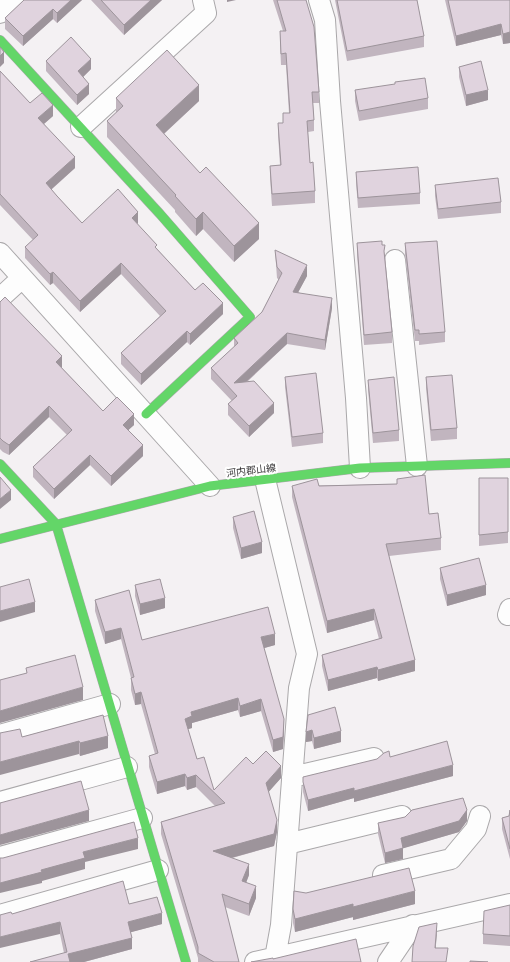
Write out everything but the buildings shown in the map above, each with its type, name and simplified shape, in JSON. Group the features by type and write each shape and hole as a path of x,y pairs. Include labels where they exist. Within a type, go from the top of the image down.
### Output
{"street":[{"path":"0,13 14,0"},
{"path":"81,127 206,13 203,0"},
{"path":"319,0 325,20 330,101 356,398 360,468"},
{"path":"0,40 81,127 250,317 146,414"},
{"path":"0,253 210,486"},
{"path":"395,260 417,466"},
{"path":"0,298 22,278"},
{"name":"河内郡山線","path":"0,539 210,486 360,468 510,463"},
{"path":"0,464 56,524 110,704 142,818 186,962"},
{"path":"265,479 307,654 300,688 281,925 275,958"},
{"path":"0,735 110,704"},
{"path":"292,777 374,758"},
{"path":"0,802 127,767"},
{"path":"287,844 402,816"},
{"path":"362,880 451,859 476,829 480,816"},
{"path":"0,857 142,818"},
{"path":"0,915 158,870"},
{"path":"284,886 303,895"},
{"path":"255,962 510,904"},
{"path":"388,962 413,925"}],"traffic: fast":[{"path":"0,40 160,214 250,317 146,414"},
{"path":"0,539 210,486 360,468 510,463"},
{"path":"0,464 56,524 186,962"}]}
